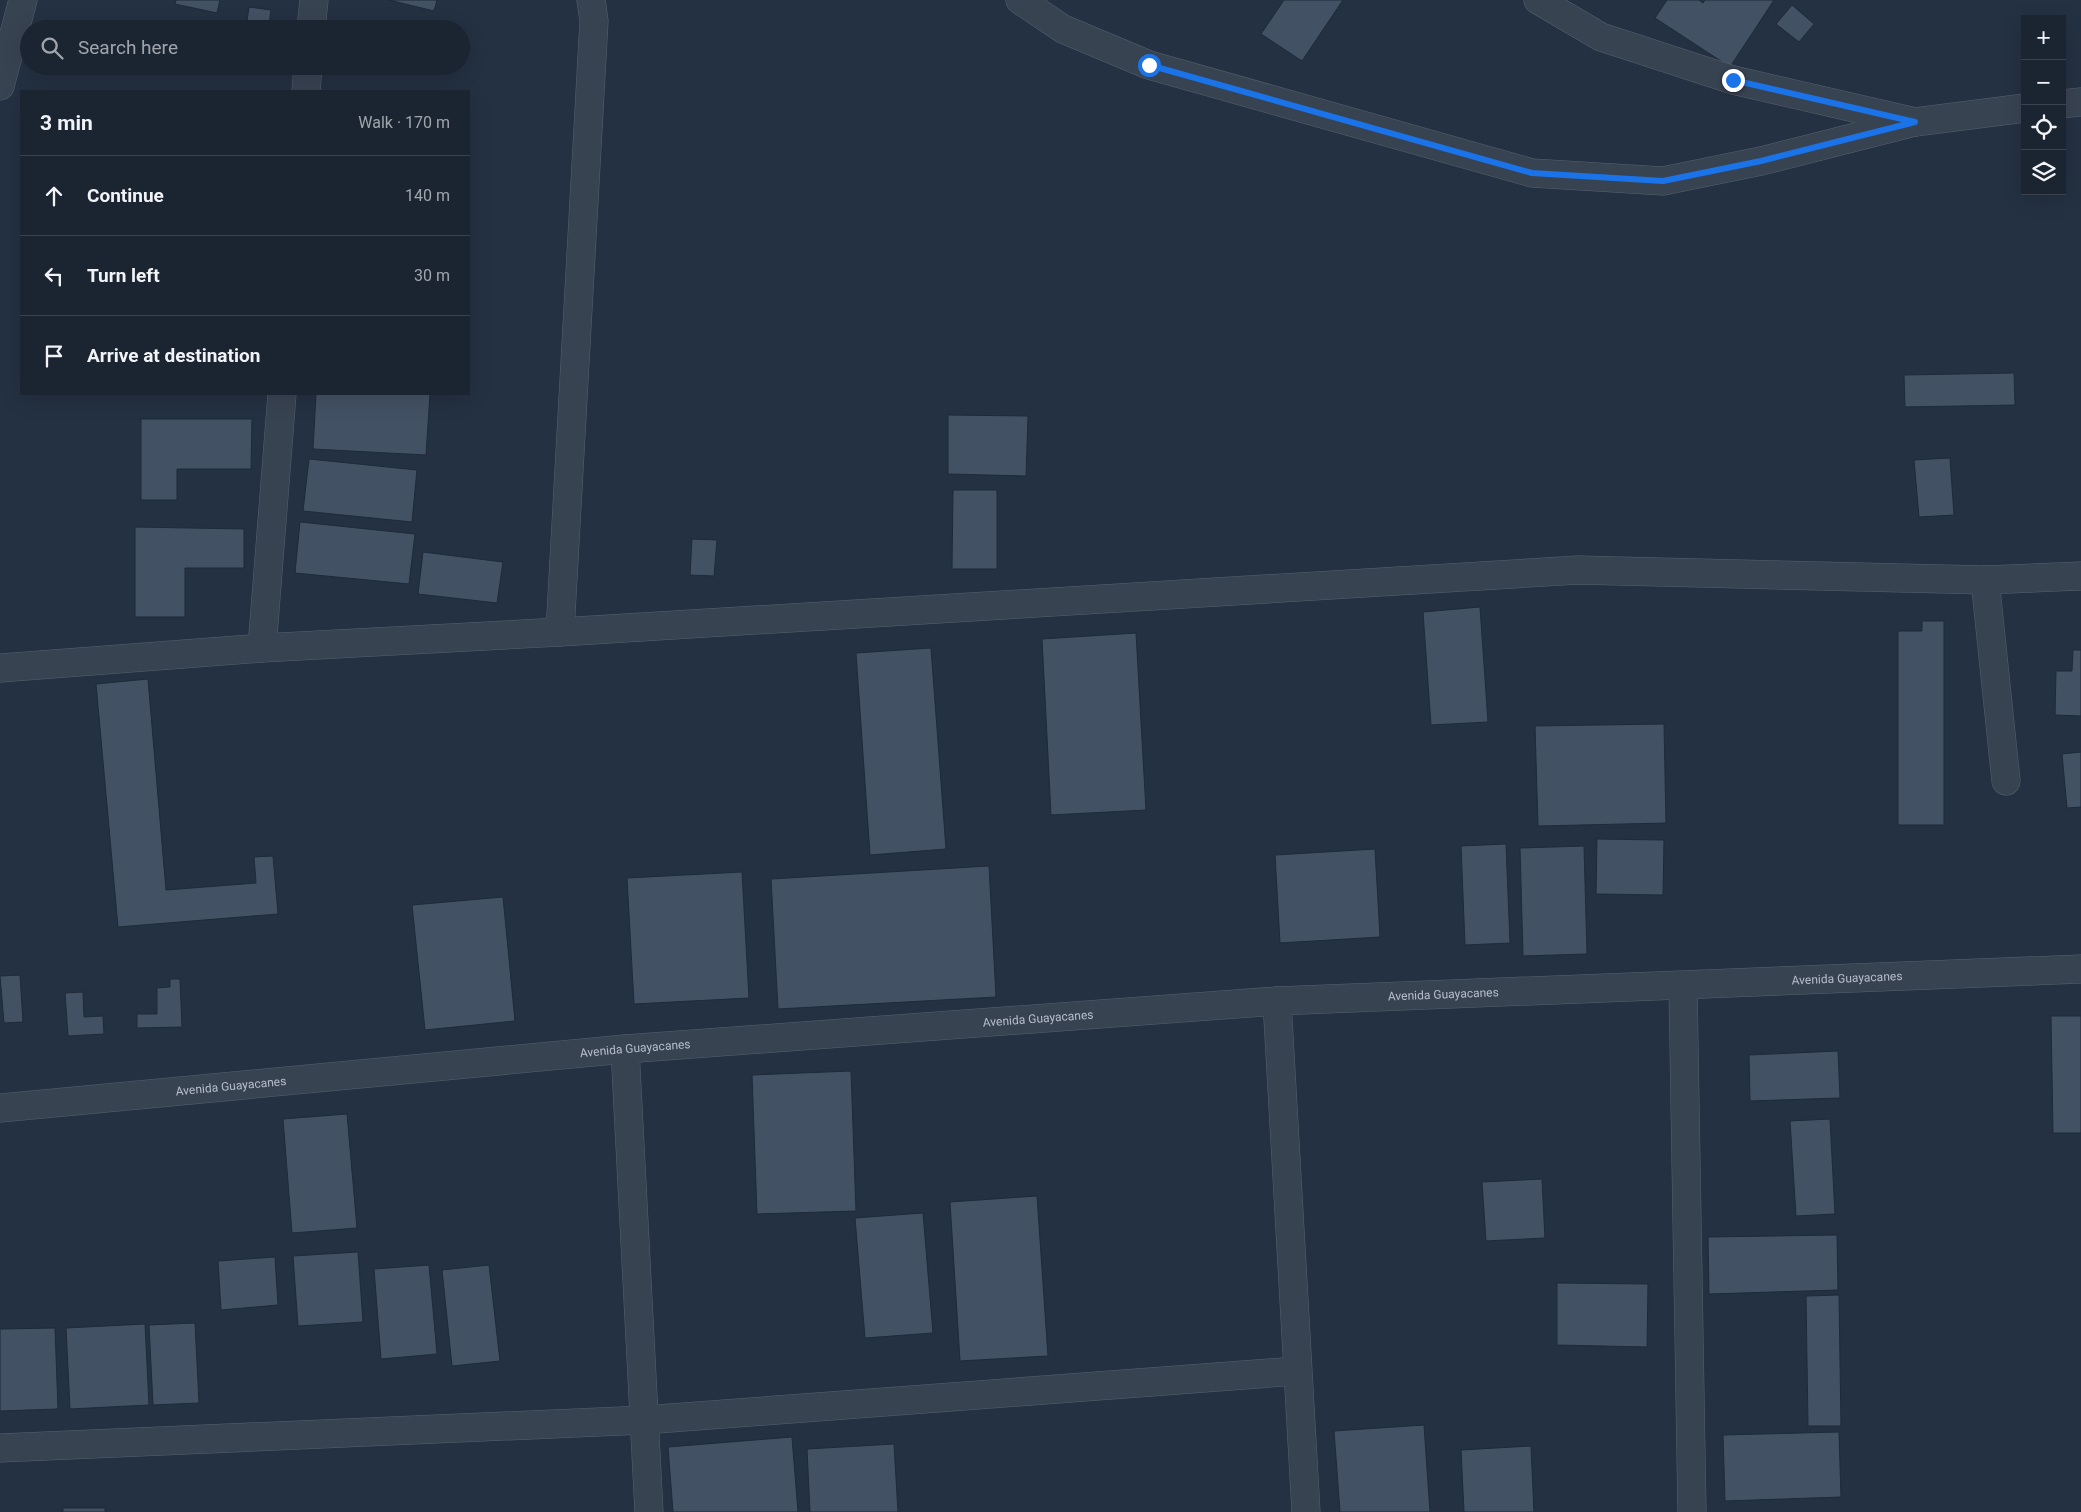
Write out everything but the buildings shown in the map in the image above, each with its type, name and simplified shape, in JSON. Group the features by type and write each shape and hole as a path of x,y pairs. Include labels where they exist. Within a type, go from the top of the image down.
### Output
{"street":[{"path":"0,86 23,0"},
{"path":"312,20 314,0"},
{"path":"560,632 594,21 590,0"},
{"path":"1020,0 1064,29 1149,65 1532,173 1663,181 1761,161 1915,122 2021,109"},
{"path":"1538,0 1601,37 1724,77 1915,122"},
{"path":"306,90 307,75"},
{"path":"2066,104 2081,102"},
{"path":"262,648 282,395"},
{"path":"0,668 262,648 560,632 1578,570 1985,580 2081,576"},
{"path":"1985,580 2006,781"},
{"name":"Avenida Guayacanes","path":"0,1108 625,1050 1277,1001 2081,969"},
{"path":"1683,986 1692,1512"},
{"path":"1277,1001 1306,1512"},
{"path":"625,1050 649,1512"},
{"path":"0,1448 644,1420 1297,1371"}],"route":[{"path":"1149,65 1532,173 1663,181 1761,161 1915,122 1733,80"}]}
